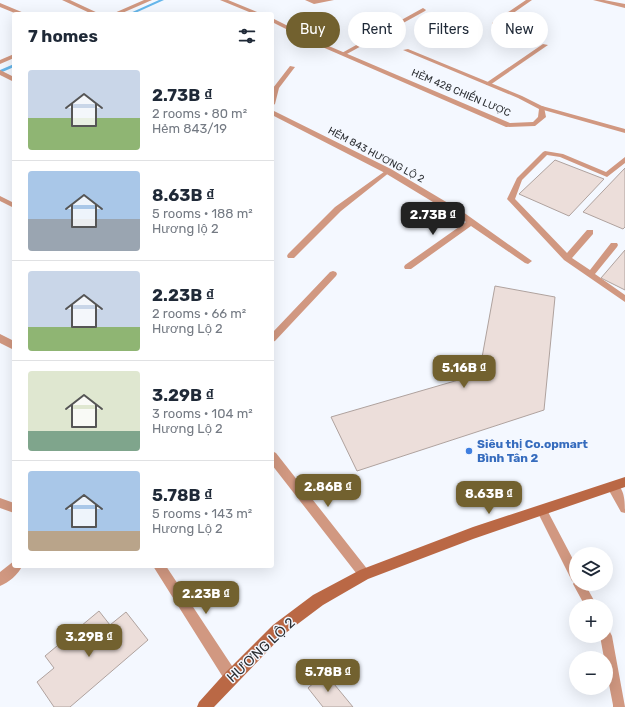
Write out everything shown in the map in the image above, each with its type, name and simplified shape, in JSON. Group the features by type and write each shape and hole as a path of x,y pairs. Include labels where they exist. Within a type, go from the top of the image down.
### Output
{"main road":[{"path":"364,574 473,533 625,482"},
{"name":"HƯƠNG LỘ 2","path":"204,707 231,677 278,630 318,600 364,574"}],"street":[{"path":"65,0 93,12"},
{"path":"134,0 141,3"},
{"path":"120,12 149,0"},
{"path":"223,0 254,12"},
{"path":"596,0 625,6"},
{"path":"0,5 17,12"},
{"name":"HẺM 428 CHIẾN LƯỢC","path":"274,21 343,54 509,125 535,124 542,117 542,108 406,50"},
{"path":"0,62 12,57"},
{"path":"1,73 12,79"},
{"name":"HẺM 843 HƯƠNG LỘ 2","path":"274,113 388,171 471,222 528,261"},
{"path":"408,267 471,222"},
{"path":"0,338 12,345"},
{"path":"274,459 364,574"},
{"path":"613,487 625,508"},
{"path":"0,503 12,507"},
{"path":"0,580 14,568"},
{"path":"160,568 231,677"}],"lane":[{"path":"308,0 314,2 331,0"},
{"path":"512,12 529,0"},
{"path":"343,54 423,10"},
{"path":"488,84 539,48"},
{"path":"274,96 276,88 292,67"},
{"path":"542,108 625,131"},
{"path":"625,159 607,174 561,155 545,153 519,180 511,199 567,258 625,299"},
{"path":"291,256 338,209 388,171"},
{"path":"0,198 12,205"},
{"path":"567,258 590,232"},
{"path":"590,275 614,245"},
{"path":"274,337 334,274"},
{"path":"542,510 569,563"},
{"path":"607,643 619,705"}],"building":[{"path":"555,160 604,179 569,216 519,194"},
{"path":"625,168 625,227 623,229 583,212"},
{"path":"625,250 625,290 601,278"},
{"path":"495,286 555,297 544,410 357,471 331,417 479,374"},
{"path":"99,611 110,625 126,612 148,640 70,707 54,707 37,682 54,668 45,656"},
{"path":"325,673 353,707 323,707 308,688"}],"waterway":[{"path":"135,12 162,0"},
{"path":"0,72 12,66"}],"place":[{"name":"Siêu thị Co.opmart Bình Tân 2","path":"469,451"}]}
